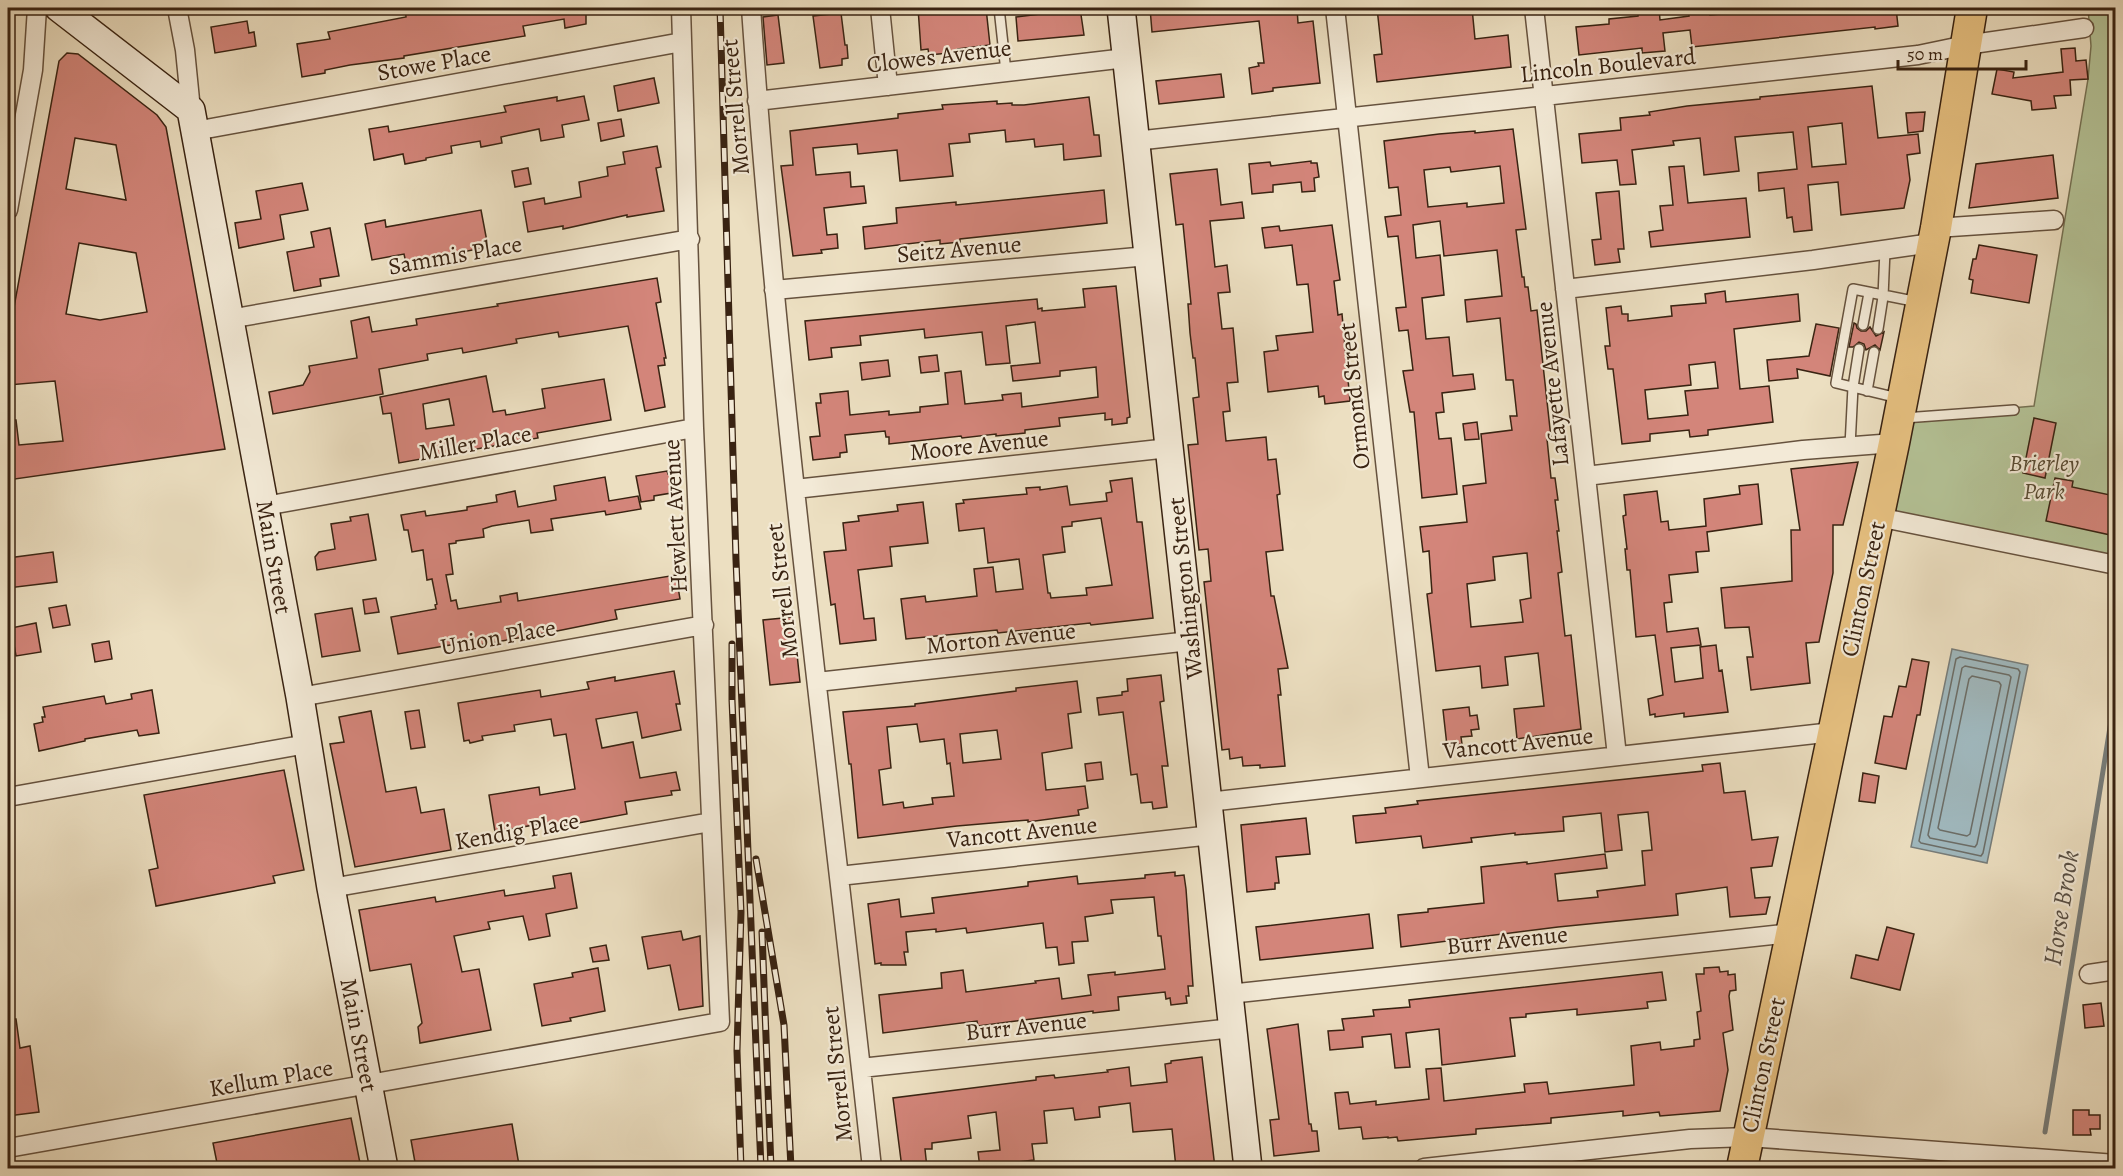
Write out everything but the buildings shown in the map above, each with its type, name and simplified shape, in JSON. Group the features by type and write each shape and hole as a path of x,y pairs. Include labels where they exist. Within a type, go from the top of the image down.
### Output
{"main road":[{"name":"Clinton Street","path":"1742,1168 1898,420 1934,235 1972,8"}],"street":[{"path":"8,210 33,70 36,8"},
{"path":"59,8 193,121"},
{"path":"177,8 185,50 193,121"},
{"name":"Hewlett Avenue","path":"681,8 690,239 694,428 720,1022"},
{"name":"Morrell Street","path":"751,8 774,290 872,1168"},
{"path":"880,8 888,86"},
{"name":"Washington Street","path":"1121,8 1248,1168"},
{"name":"Ormond Street","path":"1335,8 1420,778"},
{"name":"Lafayette Avenue","path":"1534,8 1617,756"},
{"name":"Lincoln Boulevard","path":"1135,141 1918,55 1966,45 2084,28"},
{"name":"Stowe Place","path":"193,121 682,42"},
{"name":"Clowes Avenue","path":"757,102 1126,58"},
{"name":"Main Street","path":"193,121 300,697 331,888 384,1168"},
{"path":"1565,289 1885,250 1934,235 2054,220"},
{"name":"Sammis Place","path":"229,320 690,239"},
{"name":"Seitz Avenue","path":"774,290 1148,256"},
{"path":"1586,477 1850,446 1898,420"},
{"name":"Miller Place","path":"265,506 694,428"},
{"name":"Moore Avenue","path":"795,489 1169,448"},
{"path":"1878,517 2115,565"},
{"name":"Union Place","path":"300,697 704,625"},
{"name":"Morton Avenue","path":"817,682 1190,641"},
{"name":"Vancott Avenue","path":"1208,802 1833,732"},
{"path":"8,797 307,744"},
{"name":"Kendig Place","path":"331,888 711,822"},
{"name":"Vancott Avenue","path":"838,876 1212,835"},
{"name":"Burr Avenue","path":"1229,994 1791,933"},
{"path":"2089,974 2115,970"},
{"name":"Kellum Place","path":"8,1148 720,1022"},
{"name":"Burr Avenue","path":"861,1068 1233,1028"},
{"path":"1424,1168 1690,1139 1748,1137 2115,1164"}],"lane":[{"path":"999,8 1006,72"},
{"path":"1878,328 1883,297 1885,250"},
{"path":"1921,303 1853,290 1836,382 1867,391 1898,420 2014,410"},
{"path":"1863,325 1869,293"},
{"path":"1850,446 1853,387 1859,349"},
{"path":"1867,391 1874,352"}],"green space":[{"name":"Brierley Park","path":"2088,8 2115,8 2115,565 1878,517 1898,418 2034,406 2088,79 2091,46"}],"water":[{"path":"1952,649 2028,665 1987,863 1911,847"}],"waterway":[{"name":"Horse Brook","path":"2045,1132 2116,690"}],"railway":[{"path":"720,8 736,560 761,1168"},
{"path":"732,644 732,700 741,912 737,1051 741,1168"},
{"path":"756,859 784,1025 791,1168"},
{"path":"762,932 771,1168"}]}
